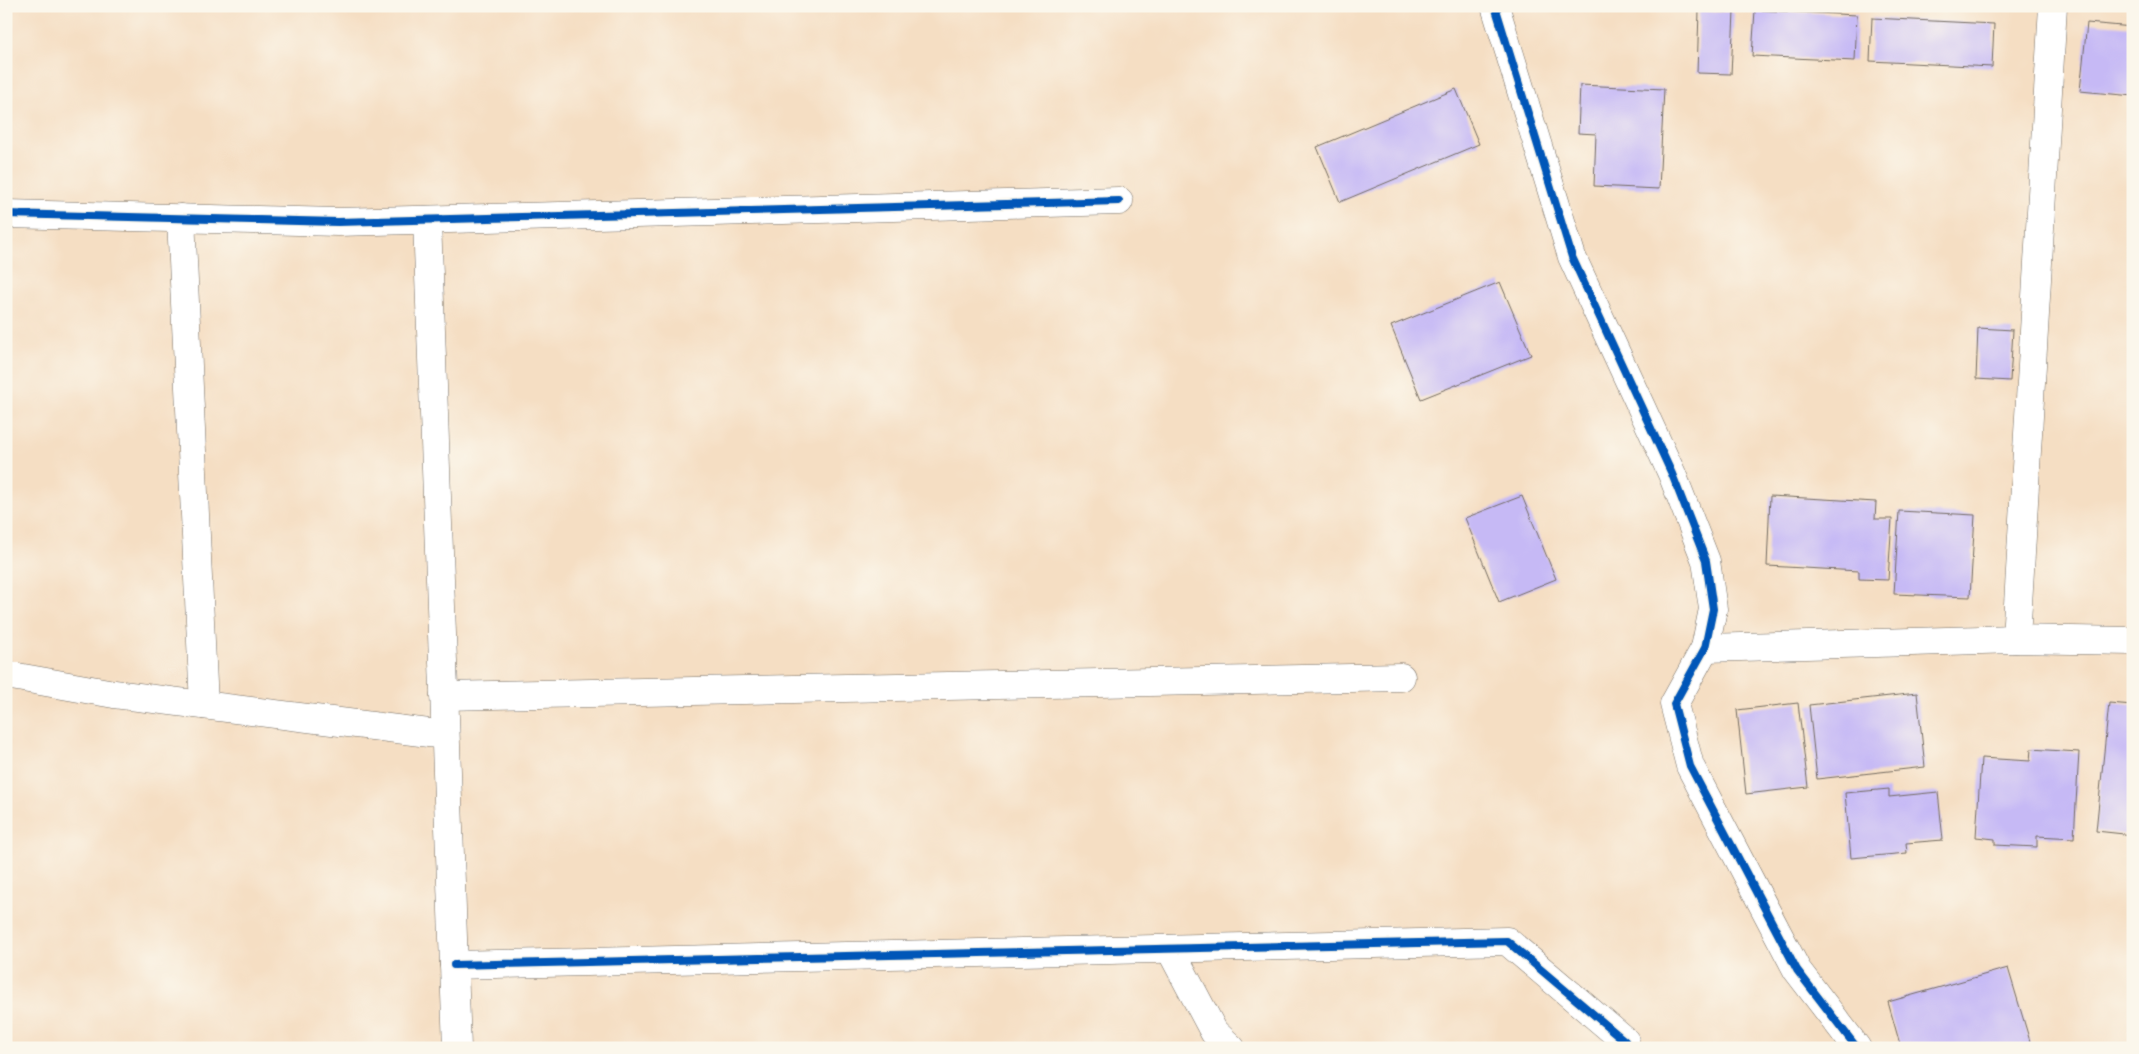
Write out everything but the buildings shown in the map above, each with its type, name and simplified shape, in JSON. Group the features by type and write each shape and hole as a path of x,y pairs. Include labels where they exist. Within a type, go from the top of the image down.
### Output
{"street":[{"path":"1495,6 1572,257 1676,482 1706,561 1712,609 1705,648 1674,704 1690,766 1797,970 1858,1048"},
{"path":"2016,639 2053,6"},
{"path":"6,214 338,222 1119,201"},
{"path":"181,218 204,705"},
{"path":"427,220 457,1048"},
{"path":"1712,609 1751,646"},
{"path":"1705,648 2016,639 2133,641"},
{"path":"6,675 114,694 445,736"},
{"path":"444,696 1401,677"},
{"path":"454,965 1506,941 1625,1041"},
{"path":"1170,949 1214,1032 1231,1048"}],"cycle path":[{"path":"1495,6 1572,257 1672,474 1706,561 1713,609 1705,648 1674,704 1690,766 1797,970 1857,1048"},
{"path":"6,214 338,222 1119,201"},
{"path":"454,965 1507,941 1625,1041"}]}
